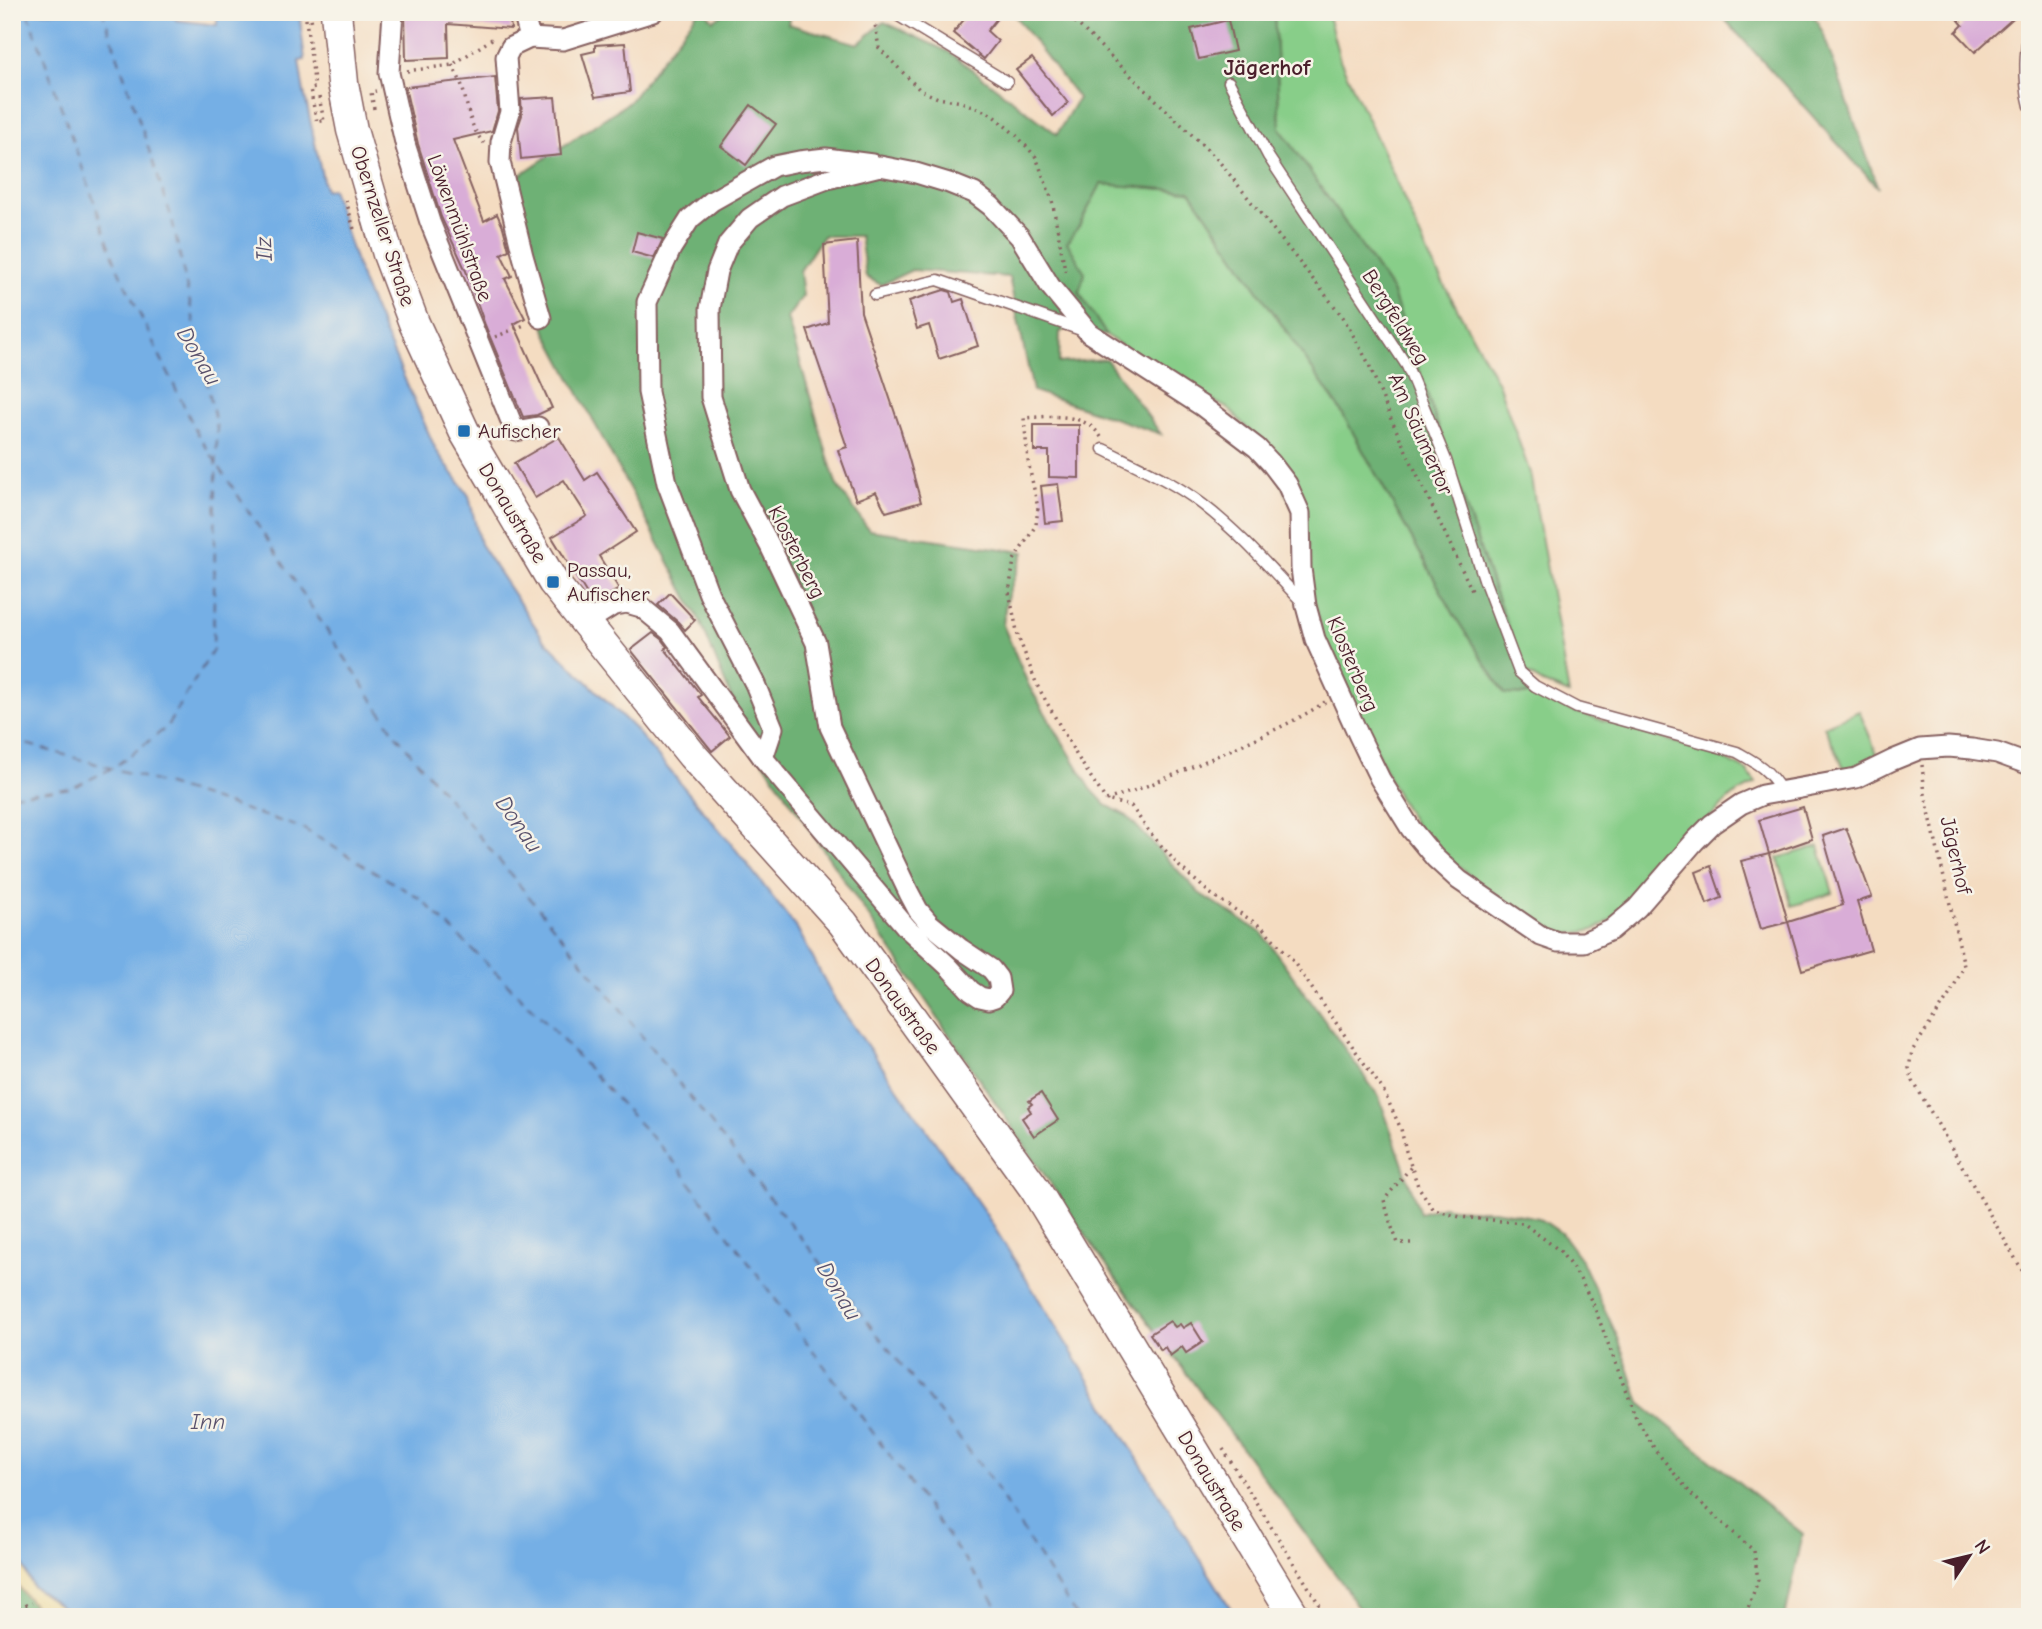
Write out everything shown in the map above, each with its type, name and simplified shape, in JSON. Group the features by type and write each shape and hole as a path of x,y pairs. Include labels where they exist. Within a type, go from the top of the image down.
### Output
{"main road":[{"name":"Obernzeller Straße","path":"336,12 343,83 366,184 414,323 464,431"},
{"name":"Donaustraße","path":"464,431 554,582 692,755 843,923 1035,1189 1295,1617"}],"street":[{"name":"Löwenmühlstraße","path":"393,12 389,73 406,146 430,222 515,430 538,427"},
{"path":"523,12 530,38"},
{"path":"541,318 500,162 501,142 510,112 506,57 511,47 530,38 563,40 653,12"},
{"name":"Klosterberg","path":"763,758 774,728 755,684 709,594 667,483 648,392 647,302 671,248 691,219 712,201 774,166 826,158 916,173 974,193 991,206 1020,237 1050,286 1088,332 1202,406 1257,448 1287,484 1300,513 1301,568 1306,606 1315,639 1380,779 1411,829 1435,858 1459,880 1541,936 1558,942 1584,943 1611,930 1637,908 1712,824 1741,804 1762,795 1856,778 1920,750 1948,747 1972,749 1997,753 2030,765"},
{"name":"Klosterberg","path":"585,623 614,605 627,603 641,607 670,631 763,758 906,928 971,991 980,997 995,997 1000,991 998,978 991,969 929,923 918,910 898,871 830,727 816,643 770,546 740,491 711,397 710,309 716,271 728,244 750,218 782,196 827,179 880,166"}],"lane":[{"path":"892,12 1007,82"},
{"path":"2030,18 2024,68 2030,106"},
{"name":"Bergfeldweg","path":"1229,82 1268,156 1407,366 1446,460 1485,582 1519,672 1535,686 1577,708 1737,752 1771,774 1781,790"},
{"path":"874,295 938,280 1088,332"},
{"path":"1103,449 1165,480 1202,504 1242,538 1306,606"}],"path":[{"path":"305,12 315,88 310,89 317,122 325,120 319,97"},
{"path":"873,12 879,48 920,90 991,114 1017,136 1036,158 1052,200 1066,278"},
{"name":"Am Säumertor","path":"1065,12 1218,160 1343,317 1368,362 1391,419 1477,601"},
{"path":"500,162 476,135 461,83 452,65 497,36 504,36"},
{"path":"1103,449 1101,435 1088,424 1068,417 1024,418 1028,461 1038,508 1036,525 1014,560 1009,592 1018,636 1037,685 1077,756 1106,800 1131,806 1180,867 1211,894 1263,928 1290,957 1382,1090 1401,1129 1418,1186 1434,1210 1460,1217 1523,1223 1560,1251 1594,1306 1636,1418 1656,1451 1692,1495 1754,1551 1758,1580 1745,1617"},
{"path":"1106,800 1144,788 1214,757 1283,726 1341,695"},
{"name":"Jägerhof","path":"1920,750 1925,794 1964,966 1950,994 1912,1051 1909,1068 1913,1081 2030,1284"},
{"path":"1411,1167 1384,1200 1398,1243 1411,1243"},
{"path":"12,1611 32,1603"}],"green space":[{"path":"698,12 706,12 713,20 727,12 790,12 788,24 858,44 884,22 949,52 1057,134 1078,98 1012,12 1274,12 1280,128 1392,291 1492,584 1534,695 1505,694 1456,618 1341,411 1190,191 1101,184 1079,226 1067,242 1085,273 1079,292 1107,336 1068,328 1060,332 1059,363 1106,359 1161,434 1033,391 1009,277 912,270 881,285 866,277 860,236 823,236 800,271 803,296 787,318 836,484 869,530 1024,552 1006,601 1003,625 1029,686 1091,789 1106,805 1127,816 1199,893 1262,933 1379,1097 1420,1213 1442,1206 1466,1210 1494,1210 1539,1218 1561,1233 1582,1261 1618,1338 1640,1403 1803,1534 1785,1617 1364,1617 1345,1587 1103,1261 748,739 700,621 546,332 505,185 629,102"},
{"path":"1274,12 1327,12 1340,60 1430,259 1498,383 1530,473 1569,694 1525,672 1492,584 1392,291 1280,128"},
{"path":"1718,12 1812,12 1823,33 1878,188"},
{"path":"1101,184 1190,191 1341,411 1456,618 1505,694 1534,695 1572,711 1718,755 1747,771 1756,783 1732,796 1619,915 1594,930 1568,934 1545,929 1469,875 1421,834 1398,797 1324,640 1308,577 1309,546 1267,449 1229,409 1186,387 1107,336 1078,292 1067,242 1079,226"},
{"path":"1859,711 1879,758 1846,772 1824,726"},
{"path":"1819,846 1833,893 1792,906 1778,858"},
{"path":"12,1579 43,1617 12,1617"}],"sand":[{"path":"12,1552 19,1555 32,1586 77,1617 43,1617 12,1579"}],"water":[{"path":"12,12 172,12 176,20 217,25 217,12 299,12 305,60 299,61 325,190 332,189 363,284 436,450 469,496 480,544 543,638 634,728 733,846 798,930 835,1000 984,1211 1236,1617 77,1617 32,1586 19,1556 12,1552"}],"building":[{"path":"405,12 509,12 511,29 448,24 449,58 406,60"},
{"path":"970,12 1002,12 987,31 998,41 984,59 953,33"},
{"path":"1952,12 2020,12 1975,52 1956,32 1963,25"},
{"path":"1228,20 1235,51 1199,59 1191,29"},
{"path":"625,43 630,92 595,97 582,54 595,51 595,45"},
{"path":"1032,58 1068,103 1053,116 1016,70"},
{"path":"495,77 498,111 492,131 453,140 484,221 497,214 503,227 509,250 501,254 512,276 505,279 525,318 514,324 552,408 537,415 523,417 466,271 441,217 418,144 405,87"},
{"path":"555,97 561,155 521,159 518,127 522,115 521,99"},
{"path":"751,105 776,124 746,165 721,146"},
{"path":"637,232 663,239 654,258 632,252"},
{"path":"857,241 861,312 901,431 921,502 886,512 876,492 856,500 838,450 847,447 807,330 828,323 824,245"},
{"path":"944,290 951,292 954,302 963,299 978,346 939,359 929,325 917,329 909,301"},
{"path":"1034,425 1079,425 1079,478 1049,477 1049,451 1034,451"},
{"path":"559,437 585,480 597,472 636,532 599,556 619,589 593,604 552,537 587,516 564,480 535,498 514,463"},
{"path":"1058,484 1063,521 1045,523 1041,486"},
{"path":"670,593 695,620 685,630 658,605"},
{"path":"653,633 667,647 665,649 701,695 698,697 730,736 712,751 631,650"},
{"path":"1803,807 1812,839 1769,854 1759,820"},
{"path":"1846,828 1872,897 1857,902 1871,950 1802,970 1788,922 1843,905 1823,836"},
{"path":"1769,854 1788,922 1761,929 1741,861"},
{"path":"1711,866 1722,898 1707,904 1696,872"},
{"path":"1041,1093 1058,1120 1034,1136 1022,1118 1031,1112 1028,1107 1032,1104 1029,1101"},
{"path":"1170,1321 1175,1327 1180,1324 1183,1328 1191,1323 1203,1342 1186,1353 1182,1347 1170,1356 1165,1347 1161,1350 1150,1334"}],"ferry route":[{"path":"28,12 117,267 198,435 396,735 604,988 985,1471 1077,1617"},
{"path":"12,795 72,788 113,768 166,728 213,650 217,429 172,219 103,12"},
{"path":"12,740 139,776 302,828 422,900 545,1021 677,1165 1005,1617"}],"place":[{"name":"Aufischer","path":"464,431"},
{"name":"Passau, Aufischer","path":"553,582"}],"district":[{"name":"Jägerhof","path":"1267,67"}],"water label":[{"name":"Ilz","path":"264,249"},
{"name":"Donau","path":"199,356"},
{"name":"Donau","path":"519,824"},
{"name":"Donau","path":"839,1291"},
{"name":"Inn","path":"208,1421"}]}
